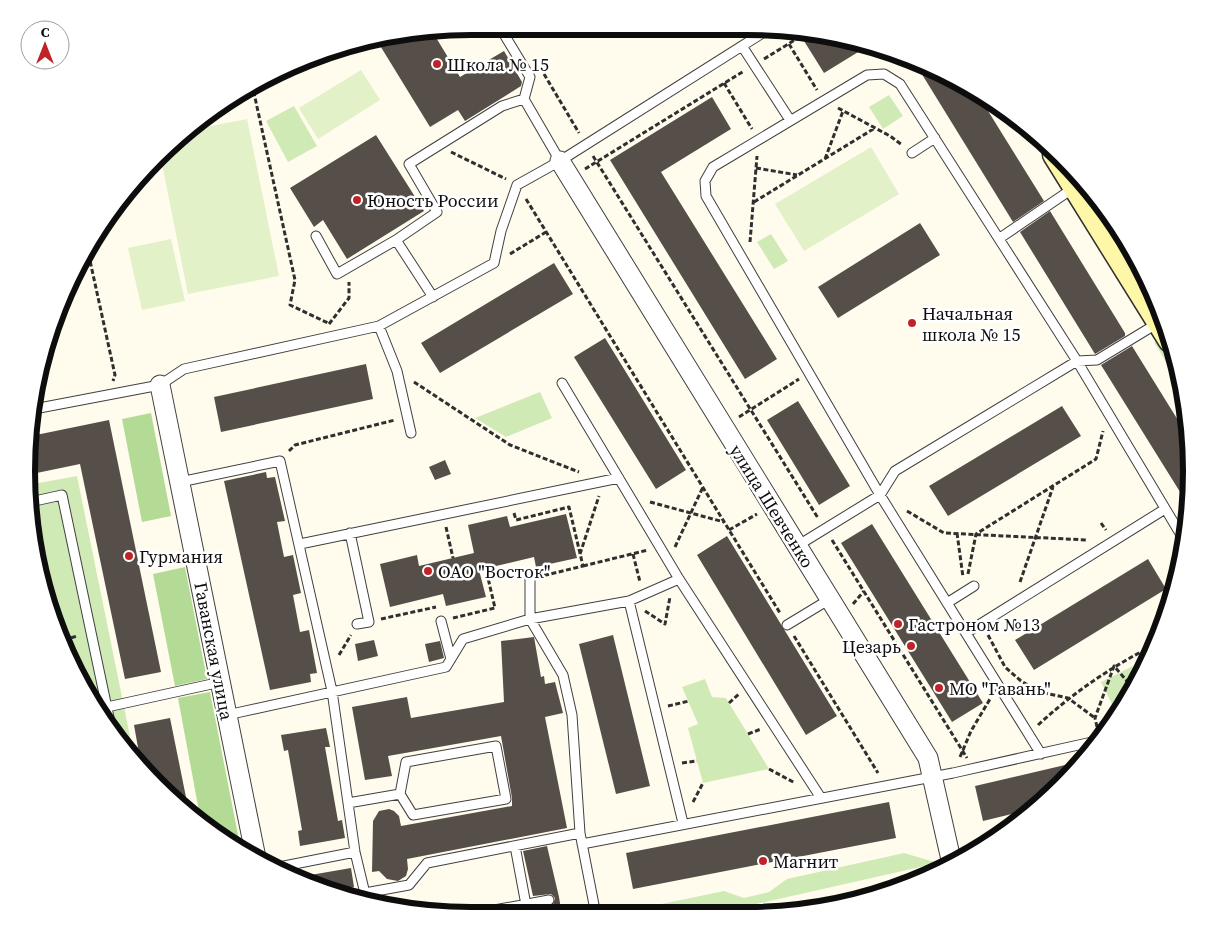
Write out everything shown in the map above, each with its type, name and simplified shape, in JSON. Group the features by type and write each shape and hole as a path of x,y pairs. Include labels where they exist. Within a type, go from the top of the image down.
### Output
{"street":[{"name":"улица Шевченко","path":"560,161 928,758 950,857"},
{"path":"1094,207 1144,291"},
{"name":"Гаванская улица","path":"160,385 254,850"}],"lane":[{"path":"504,35 530,77 524,99 560,161"},
{"path":"40,408 160,385 184,369 379,326 494,263 501,230 517,185 560,161 759,35"},
{"path":"742,46 790,120"},
{"path":"1041,754 880,495 706,196 705,181 712,167 867,75 884,74 900,84 1077,361 1179,531"},
{"path":"316,236 337,274 396,240 437,212 410,164 437,145 502,106 524,99"},
{"path":"912,153 935,138"},
{"path":"1000,238 1077,186"},
{"path":"396,240 432,297"},
{"path":"379,326 397,371 411,434"},
{"path":"797,546 880,495 895,471 1077,361 1097,360 1159,329"},
{"path":"562,383 660,547 676,581 822,798"},
{"path":"180,482 280,461 332,691 355,852 365,894"},
{"path":"300,544 619,478"},
{"path":"36,501 62,495 108,713"},
{"path":"966,633 1165,509"},
{"path":"350,533 370,622 357,624"},
{"path":"530,579 530,619 563,675 572,715 580,833 594,907"},
{"path":"227,715 446,667 463,639 530,619 629,601 676,581"},
{"path":"947,603 974,586"},
{"path":"787,625 830,599"},
{"path":"629,601 683,823"},
{"path":"441,621 451,659"},
{"path":"107,707 221,682"},
{"path":"582,844 683,823 933,777 1087,743"},
{"path":"496,746 506,799 413,815 400,794 406,762 496,746"},
{"path":"348,803 400,794"},
{"path":"373,896 409,885 427,863 580,833"},
{"path":"515,846 526,905"},
{"path":"286,866 355,852"},
{"path":"514,907 549,900"}],"path":[{"path":"570,178 798,38"},
{"path":"789,44 824,100 875,128 912,153"},
{"path":"541,68 597,162 974,768"},
{"path":"724,83 759,139 747,267"},
{"path":"254,93 295,280 290,305 329,323"},
{"path":"825,159 843,111"},
{"path":"753,203 875,128"},
{"path":"437,145 517,185 886,786"},
{"path":"756,168 798,175"},
{"path":"494,263 546,232"},
{"path":"90,259 114,375 110,393"},
{"path":"329,323 349,298 349,272 347,268"},
{"path":"329,323 332,336"},
{"path":"397,371 510,445 604,481 580,554"},
{"path":"723,427 808,373"},
{"path":"965,592 976,534 1096,459 1107,411"},
{"path":"280,461 295,445 406,417"},
{"path":"1073,474 1076,478"},
{"path":"1012,604 1054,486"},
{"path":"668,561 703,487"},
{"path":"880,495 944,533 1112,542"},
{"path":"630,497 724,522"},
{"path":"729,530 772,505"},
{"path":"514,510 516,520 569,507 583,566"},
{"path":"446,525 456,523"},
{"path":"447,530 454,558"},
{"path":"957,534 965,592"},
{"path":"370,622 438,607 441,621 495,608 488,578 527,568 530,579 660,547"},
{"path":"633,554 644,595"},
{"path":"665,624 676,581"},
{"path":"982,623 1005,666 1021,681 1040,692 1068,698 1095,718"},
{"path":"328,673 357,624"},
{"path":"1028,733 1068,698 1114,666 1144,650"},
{"path":"1114,666 1128,683"},
{"path":"1098,729 1095,718 1114,666"},
{"path":"953,773 971,731 998,685"},
{"path":"655,709 689,701"}],"green space":[{"path":"361,70 380,100 318,139 299,108"},
{"path":"889,95 903,116 883,129 869,107"},
{"path":"294,106 317,146 288,162 266,121"},
{"path":"247,119 279,276 188,294 162,164 203,128"},
{"path":"871,147 899,194 804,251 775,204"},
{"path":"771,234 788,261 774,269 757,242"},
{"path":"171,239 185,301 142,310 128,248"},
{"path":"1154,342 1166,351 1171,370"},
{"path":"540,392 552,418 506,437 475,418"},
{"path":"151,413 171,516 142,522 122,419"},
{"path":"77,476 132,744 93,689 68,638 58,611 43,556 35,484"},
{"path":"185,567 207,679 175,686 153,574"},
{"path":"1133,666 1135,670 1114,707 1101,682"},
{"path":"705,679 712,697 726,698 769,769 703,783 688,728 698,724 682,687"},
{"path":"210,692 239,840 199,811 178,698"},
{"path":"904,853 938,863 743,907 654,907 724,891 744,898 769,892 787,879"}],"building":[{"path":"435,37 460,77 504,51 522,82 521,86 465,121 458,110 430,127 379,45"},
{"path":"807,39 832,43 861,50 824,73 804,41"},
{"path":"920,71 965,93 984,105 1044,201 1013,222"},
{"path":"712,97 731,129 661,172 777,359 745,379 610,160"},
{"name":"Юность России","path":"376,135 424,211 347,259 323,220 314,227 290,188"},
{"path":"1050,211 1125,333 1125,336 1095,354 1020,232"},
{"path":"920,223 940,255 838,318 818,287"},
{"path":"554,263 573,294 440,373 421,343"},
{"path":"605,338 686,470 656,489 574,357"},
{"path":"1132,346 1180,424 1183,471 1182,495 1101,365"},
{"path":"366,364 373,399 221,432 214,397"},
{"path":"798,401 850,486 819,505 767,420"},
{"path":"1062,406 1081,436 948,516 929,486"},
{"path":"109,420 161,672 125,679 80,464 35,473 37,435"},
{"path":"445,460 451,474 435,480 429,467"},
{"path":"266,472 267,478 275,477 285,521 277,522 284,557 293,555 301,593 293,595 300,632 309,630 317,673 310,674 311,682 270,690 224,481"},
{"path":"566,514 577,558 536,567 534,557 479,570 486,597 446,606 443,594 390,607 380,564 417,555 419,566 474,553 468,525 507,516 510,527"},
{"path":"872,524 983,703 952,722 841,543"},
{"path":"727,536 837,716 806,735 697,555"},
{"path":"1148,559 1166,589 1034,670 1015,640"},
{"path":"613,635 650,786 616,794 579,644"},
{"path":"534,637 541,677 544,676 545,684 555,682 563,713 545,717 567,828 407,859 408,869 406,876 398,881 387,879 379,871 372,872 373,821 379,811 389,809 394,811 399,816 401,826 512,806 512,798 501,736 388,756 392,776 365,780 352,707 407,697 411,718 504,702 501,641"},
{"path":"374,640 378,656 358,661 355,644"},
{"path":"440,641 444,658 429,662 425,644"},
{"path":"170,718 187,801 139,753 134,725"},
{"path":"326,728 330,747 325,747 338,821 342,820 345,838 300,846 298,831 302,830 288,750 284,751 281,735"},
{"path":"1069,764 1017,813 983,821 975,786"},
{"path":"889,802 896,838 633,889 626,853"},
{"path":"547,846 561,907 544,907 553,905 555,898 551,894 533,896 523,851"},
{"path":"351,868 354,887 351,888 351,890 308,875"}],"place":[{"name":"Школа № 15","path":"437,64"},
{"name":"Юность России","path":"357,200"},
{"name":"Начальная школа № 15","path":"912,323"},
{"name":"Гурмания","path":"129,556"},
{"name":"ОАО \"Восток\"","path":"428,571"},
{"name":"Гастроном №13","path":"898,624"},
{"name":"Цезарь","path":"911,646"},
{"name":"МО \"Гавань\"","path":"939,688"},
{"name":"Магнит","path":"763,861"}]}
